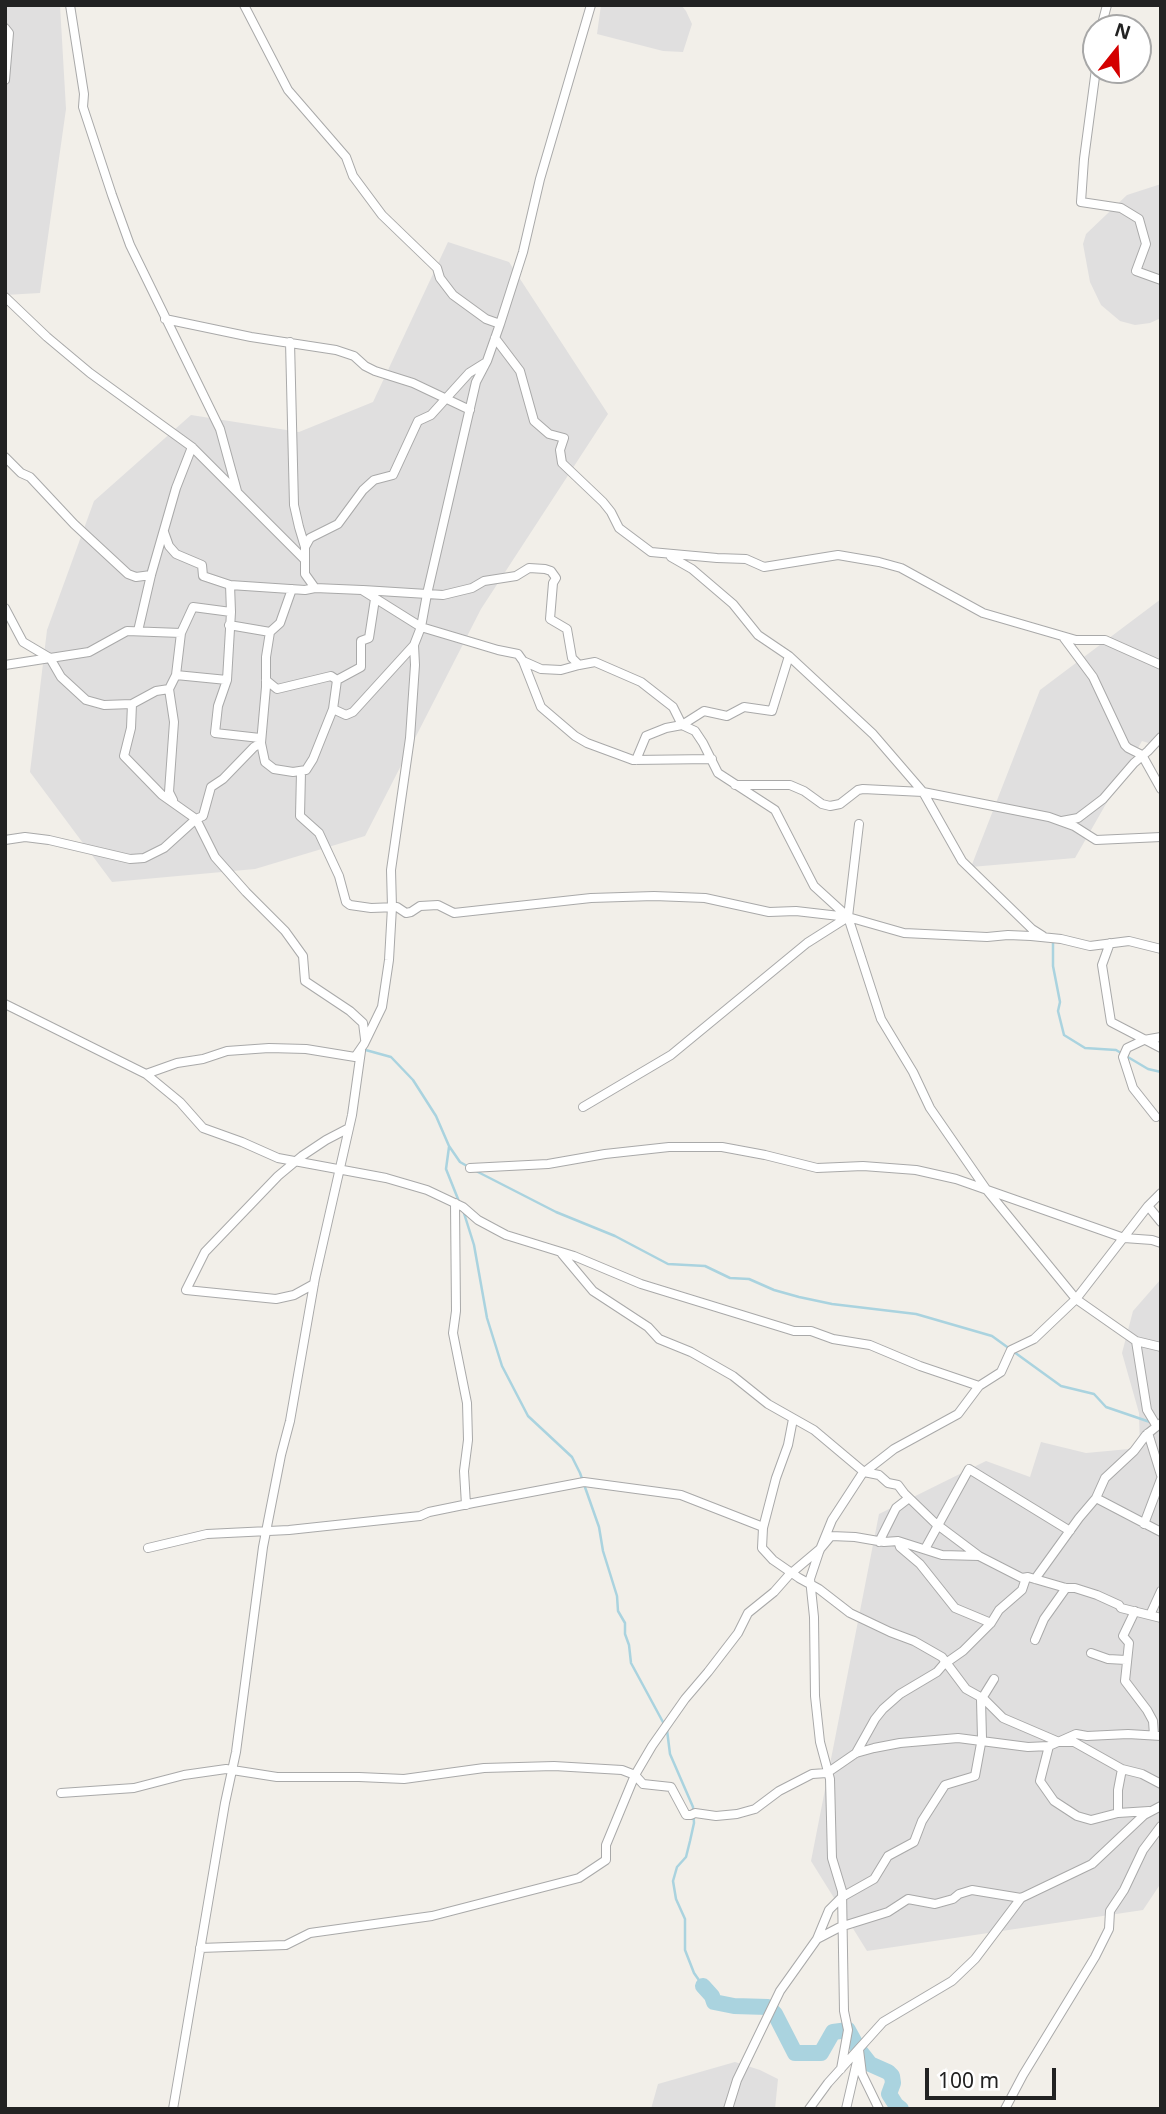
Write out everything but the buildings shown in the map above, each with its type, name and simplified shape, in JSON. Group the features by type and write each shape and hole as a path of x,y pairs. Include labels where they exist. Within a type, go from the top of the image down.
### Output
{"street":[{"path":"70,5 86,117 130,245 220,429 237,491"},
{"path":"244,5 288,90 346,157 354,176 382,215 437,268 440,278 453,295 486,319 500,324"},
{"path":"333,709 346,715 353,712 414,645 421,627 477,379 487,361 523,252 540,180 591,5"},
{"path":"5,28 9,33 5,80"},
{"path":"1094,84 1081,202 1121,208 1139,219 1146,244 1136,271 1161,280"},
{"path":"5,297 9,305 90,373 192,447 305,559"},
{"path":"165,319 251,337 336,350 349,354 376,371 413,383 470,410"},
{"path":"495,338 520,371 534,421 549,434 564,438 560,450 562,463 594,492 611,512 619,528 651,552 746,559 764,567 838,555 879,562 901,568 983,613 1076,640 1105,640 1161,664"},
{"path":"290,342 294,505 305,547 305,574 315,588"},
{"path":"305,547 313,536 338,524 363,490 374,480 393,475 418,421 430,415 469,373 487,361"},
{"path":"138,631 177,485 192,447"},
{"path":"5,457 21,473 30,477 74,524 128,574 136,577 151,575"},
{"path":"164,532 169,546 176,554 202,565 201,575 230,585 305,590 315,588 456,593 484,581 518,575 529,568 551,571 556,578 553,583 550,619 567,629 572,658 579,665"},
{"path":"667,554 692,569 733,604 758,635 789,656 873,734 923,792 962,861 1032,929 1046,937"},
{"path":"230,585 227,680 218,706 215,733 261,740"},
{"path":"292,589 280,623 270,632 266,657 261,740 267,764 276,770 306,770 333,709 337,680"},
{"path":"362,590 421,627 518,654 538,703 548,715 587,743 636,760 712,759"},
{"path":"337,680 361,667 361,641 368,638 374,599"},
{"path":"178,808 169,792 174,722 169,689 176,675 181,633 193,607 231,612"},
{"path":"5,608 23,642 50,658 65,682 86,700 104,705 132,704 156,691 169,689"},
{"path":"229,625 270,632"},
{"path":"5,665 89,652 127,631 181,633"},
{"path":"1064,637 1093,677 1125,744 1142,755 1161,789"},
{"path":"146,1074 177,1063 228,1051 306,1049 355,1057 363,1045 382,1007 389,960 391,870 410,738 414,645"},
{"path":"636,760 646,736 682,725 704,711 727,716 744,707 772,710 789,656"},
{"path":"523,661 550,670 595,662 641,682 675,709 682,725 695,732 718,774 775,810 814,886 848,917"},
{"path":"176,675 227,680"},
{"path":"266,680 275,689 331,676 337,680"},
{"path":"132,704 131,728 124,756 178,808 195,819 215,858 285,930 303,956 305,981 363,1023 363,1045 349,1128 314,1284 290,1421 266,1530 244,1704 173,2109"},
{"path":"1062,821 1079,818 1103,799 1161,737"},
{"path":"5,841 25,837 121,857 144,858 164,848 195,819 203,816 211,787 223,779 261,740"},
{"path":"301,772 300,816 319,833 339,876 346,902 350,905 400,908 408,913 420,906 438,905 454,913 588,898 705,898 769,912 796,911 848,917 904,933 1046,937 1090,946 1129,941 1161,949"},
{"path":"735,785 790,785 830,806 840,804 863,789 923,792 1049,817 1099,840 1161,837"},
{"path":"859,824 848,917 881,1019 913,1072 930,1108 986,1189 1076,1299 1136,1341 1161,1348"},
{"path":"583,1107 671,1055 807,943 848,917"},
{"path":"1110,943 1102,965 1111,1022 1161,1048"},
{"path":"5,1003 146,1074 180,1102 203,1128 278,1158 393,1180 427,1190 463,1207 478,1220 506,1235 641,1284 794,1331 811,1331 833,1339 870,1345 979,1386"},
{"path":"1156,1117 1133,1088 1123,1057 1127,1048 1144,1040 1161,1037"},
{"path":"314,1284 294,1295 276,1299 186,1290 205,1252 278,1176 326,1140 349,1128"},
{"path":"470,1168 548,1164 669,1147 722,1147 817,1168 863,1166 916,1170 956,1179 1124,1238 1161,1243"},
{"path":"841,2069 848,2030 844,2011 842,1898 832,1858 829,1772 820,1742 815,1696 814,1617 810,1584 821,1548 832,1520 864,1472 894,1449 958,1414 979,1386 1001,1372 1011,1350 1034,1339 1076,1299 1161,1193"},
{"path":"455,1203 456,1311 453,1333 467,1403 468,1440 464,1471 466,1505"},
{"path":"1148,1206 1161,1222"},
{"path":"561,1253 593,1291 648,1327 659,1339 691,1352 733,1376 768,1404 814,1430 864,1472 879,1475 888,1483 898,1485 908,1498 939,1526 979,1556 1011,1574 1075,1588 1097,1595 1121,1608 1161,1618"},
{"path":"856,1754 883,1709 963,1651 991,1623 999,1610 1022,1590 1096,1498 1105,1478 1159,1424 1147,1409 1136,1341"},
{"path":"793,1419 788,1445 763,1527 762,1548 773,1560 850,1613 914,1641 942,1657 966,1689 982,1698 1003,1718 1059,1742 1074,1742 1122,1769 1142,1774 1161,1784"},
{"path":"1144,1524 1161,1477 1148,1433"},
{"path":"925,1549 969,1469 1070,1531"},
{"path":"148,1548 208,1534 289,1530 419,1516 584,1482 681,1495 763,1527"},
{"path":"879,1542 895,1508 908,1498"},
{"path":"1096,1498 1161,1532"},
{"path":"200,1948 286,1945 310,1933 432,1916 579,1878 606,1860 606,1845 635,1775 685,1699 738,1632 748,1614 831,1536 879,1542 898,1541 942,1555 979,1556"},
{"path":"898,1541 900,1547 920,1564 955,1608 991,1623"},
{"path":"1035,1640 1044,1619 1066,1587"},
{"path":"1150,1615 1161,1591"},
{"path":"61,1793 134,1788 184,1775 226,1769 277,1777 404,1779 484,1768 554,1766 622,1770 635,1775 643,1784 671,1787 686,1815 737,1814 755,1809 779,1791 812,1774 829,1772 856,1754 887,1745 958,1738 1028,1747 1049,1746 1076,1734 1157,1736 1147,1710 1125,1681 1129,1643 1123,1636 1135,1611"},
{"path":"1091,1653 1108,1659 1126,1660"},
{"path":"728,2109 737,2080 780,1991 817,1939 830,1910 842,1898 874,1879 888,1856 914,1842 922,1821 945,1785 975,1776 981,1741 982,1698 994,1679"},
{"path":"1049,1746 1040,1781 1054,1801 1077,1816 1091,1819 1118,1813 1152,1811"},
{"path":"1118,1813 1122,1769"},
{"path":"809,2109 883,2022 960,1974 975,1959 1021,1898 1092,1864 1144,1815 1161,1806"},
{"path":"1005,2109 1095,1957 1109,1929 1110,1911 1124,1890 1143,1850 1161,1826"},
{"path":"817,1939 842,1926 888,1912 908,1899 935,1904 972,1890 1021,1898"},
{"path":"846,2109 859,2050"},
{"path":"859,2050 862,2074 879,2109"}],"shaded area":[{"path":"5,5 60,5 66,109 40,293 5,295"},
{"path":"601,5 681,5 692,24 683,52 663,51 597,34"},
{"path":"1161,184 1161,318 1135,325 1120,321 1101,305 1090,282 1083,244 1086,234 1127,195"},
{"path":"448,242 509,262 608,414 481,609 365,836 255,869 112,882 30,772 47,630 94,501 191,415 299,432 373,402"},
{"path":"1161,599 1161,747 1142,741 1075,858 971,867 1040,690"},
{"path":"1161,1279 1161,1883 1143,1910 867,1951 811,1861 879,1514 986,1461 1030,1477 1041,1442 1086,1453 1140,1448 1139,1413 1122,1353 1133,1311"},
{"path":"735,2062 778,2079 775,2109 651,2109 658,2084"}],"waterway":[{"path":"1053,940 1053,966 1060,1002 1058,1011 1064,1035 1085,1048 1116,1050 1148,1069 1161,1072"},
{"path":"362,1049 391,1057 413,1080 436,1116 449,1146 460,1162 467,1166"},
{"path":"449,1147 446,1169 460,1204"},
{"path":"476,1171 668,1264 705,1266 730,1278 749,1279 799,1297 832,1304 916,1314 992,1336 1061,1386 1094,1394 1106,1407 1150,1422"},
{"path":"463,1210 474,1245 487,1318 502,1366 528,1416 572,1457 580,1473 599,1527 603,1551 617,1596 618,1611 625,1623 631,1663 664,1724"},
{"path":"667,1730 670,1754 693,1807 694,1823 686,1857 677,1867 673,1881 676,1899 685,1919 685,1950 694,1973 703,1986"},
{"path":"703,1986 714,2002 734,2006 768,2007 775,2014 795,2053 821,2053 833,2032 848,2030 870,2064 892,2076 893,2083 889,2094 901,2109"}]}
